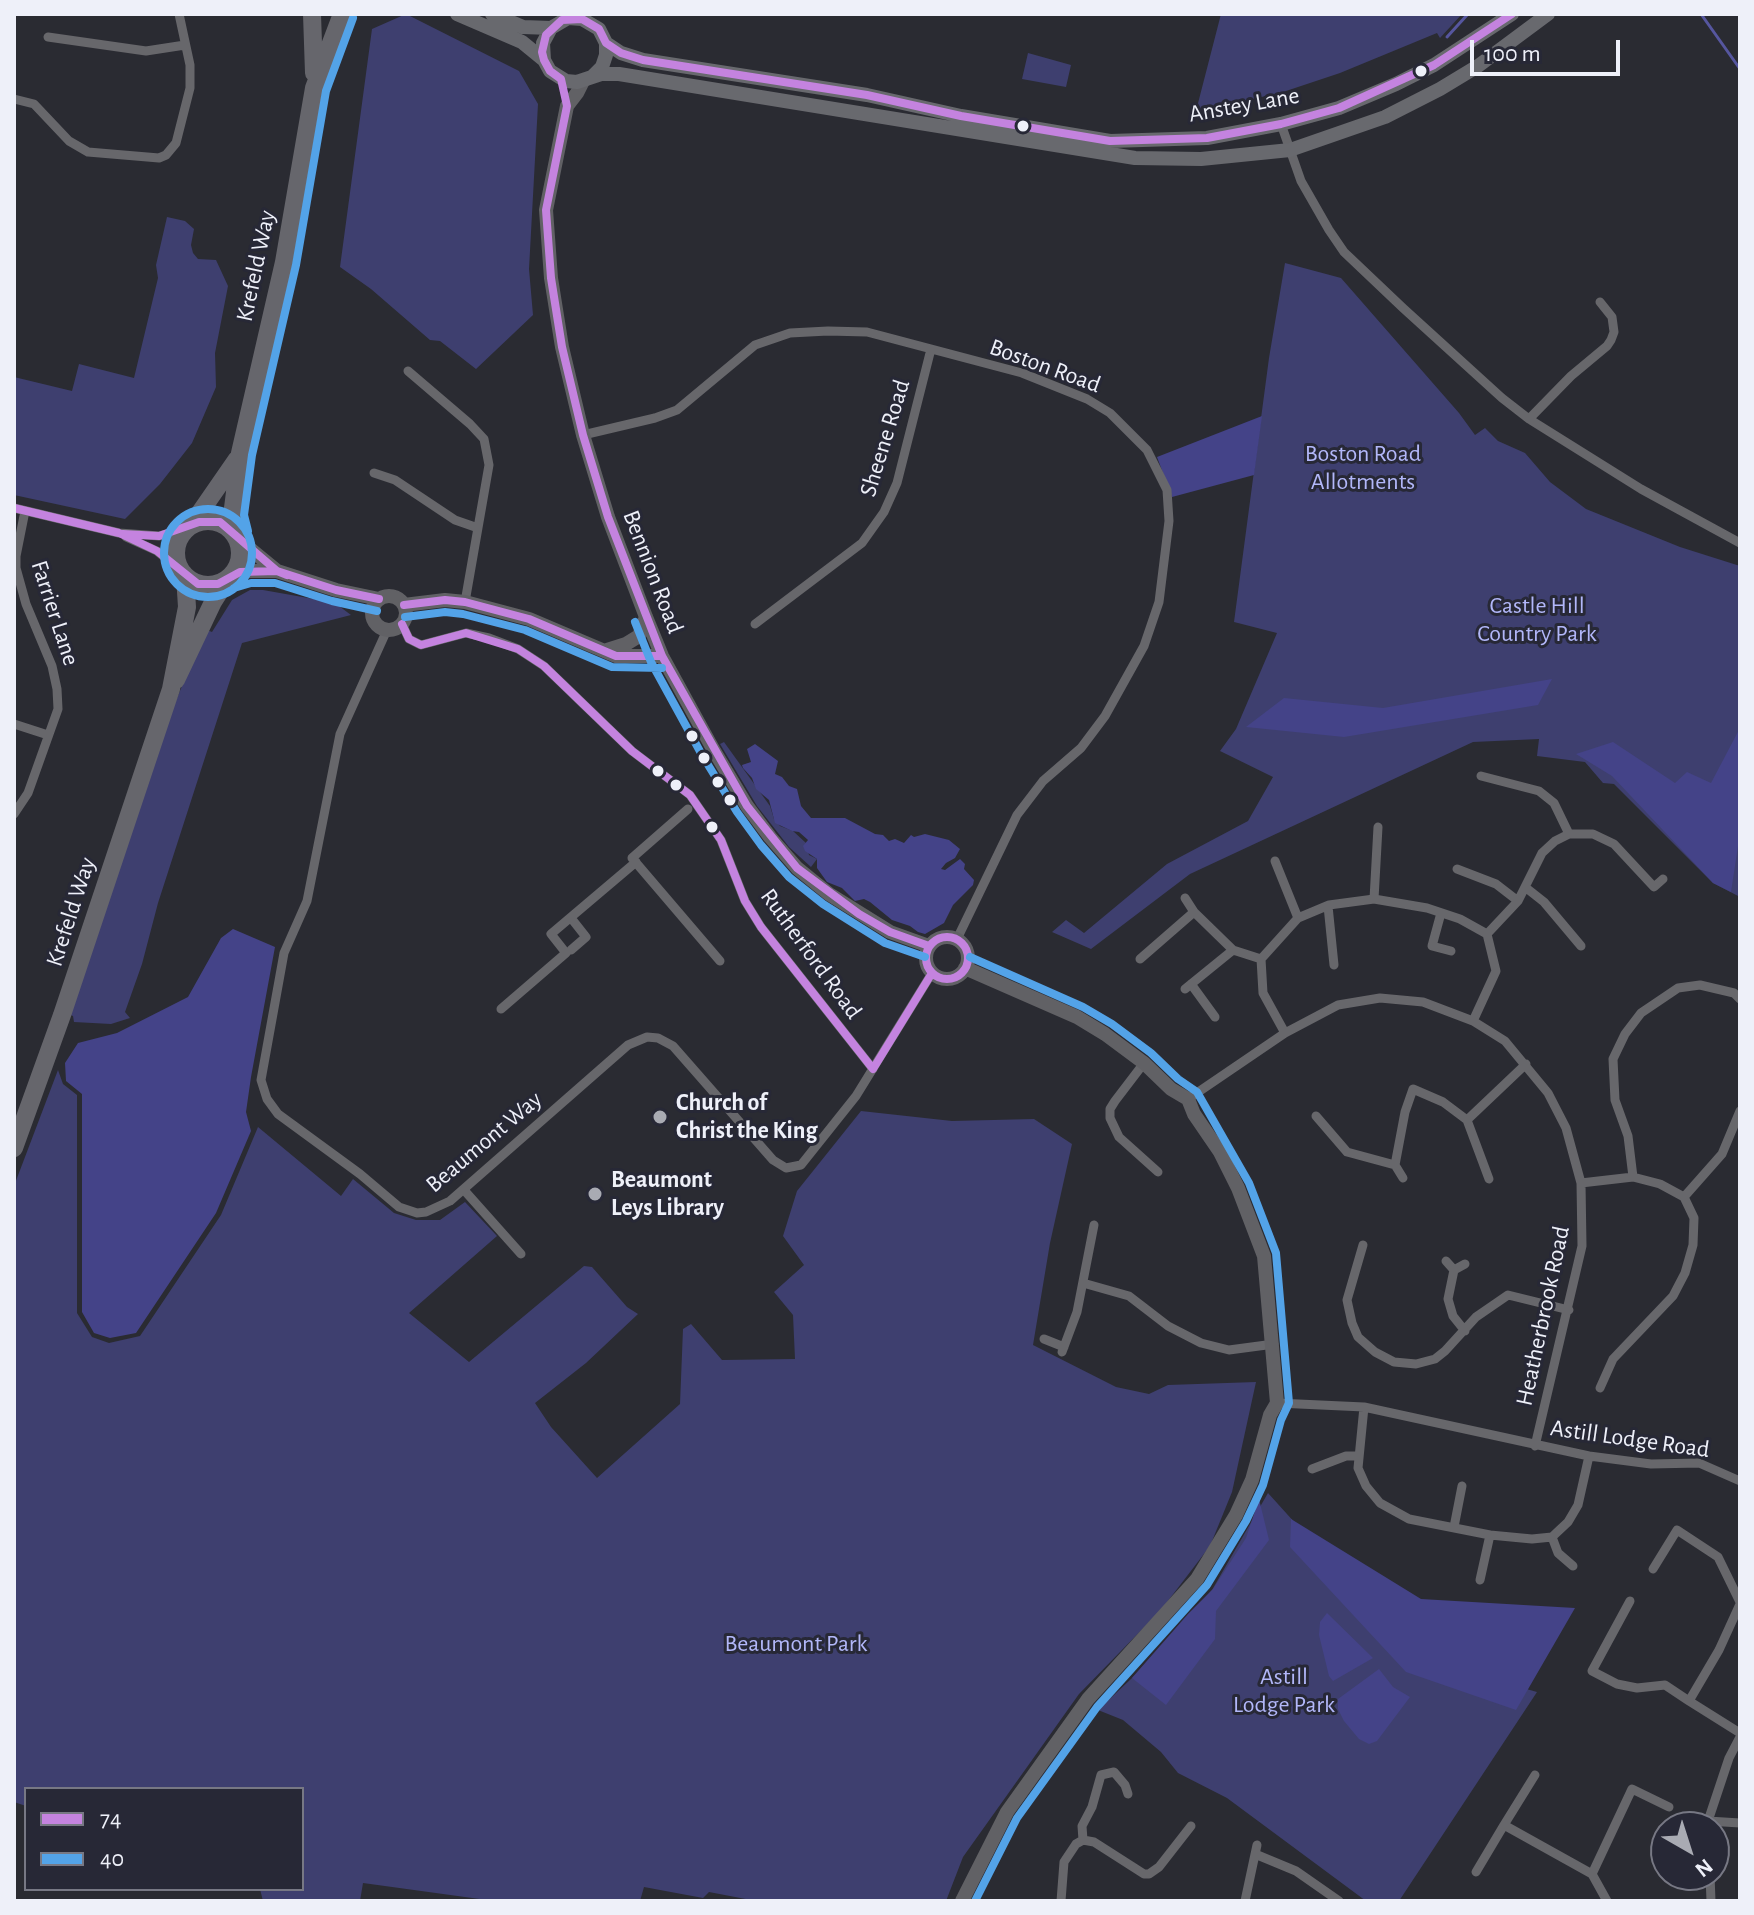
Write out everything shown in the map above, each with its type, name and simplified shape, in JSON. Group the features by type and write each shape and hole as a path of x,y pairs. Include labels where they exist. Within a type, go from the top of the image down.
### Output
{"highway":[{"name":"Krefeld Way","path":"312,14 314,88"},
{"name":"Krefeld Way","path":"237,536 232,516 240,453 284,262 314,88 342,14"},
{"name":"Krefeld Way","path":"190,526 240,453"},
{"path":"211,520 220,522 237,536 240,563 229,578 209,586 198,584 183,573 177,561 177,545 190,526 211,520"},
{"name":"Krefeld Way","path":"14,1148 171,689 187,607 183,573"},
{"name":"Krefeld Way","path":"171,689 213,602 229,578"}],"main road":[{"path":"457,14 522,42 561,79"},
{"path":"492,14 523,27 551,28"},
{"name":"Anstey Lane","path":"606,43 621,53 643,60 867,95 961,116 1110,141 1207,138 1281,124 1339,108 1396,84 1466,46 1512,14"},
{"name":"Anstey Lane","path":"561,79 619,74 1135,158 1201,159 1290,150 1385,117 1478,66 1548,14"},
{"path":"544,60 543,43 551,28 562,20 582,19 599,29 606,43 602,67 588,79"}],"street":[{"path":"14,99 34,104 77,148 88,152 159,158 166,155 176,143 190,88 190,65 179,14"},
{"path":"48,37 146,51 185,45"},
{"name":"Bennion Road","path":"561,79 567,106 546,210 547,245 562,347 583,435 608,517 662,656 747,806 797,868 869,920 890,932 929,946"},
{"name":"Bennion Road","path":"567,106 588,79"},
{"path":"1281,124 1306,191 1344,252 1502,398 1529,419 1641,489 1740,543"},
{"path":"1529,419 1611,340 1614,332 1612,317 1600,302"},
{"name":"Boston Road","path":"583,435 677,410 755,345 790,333 867,332 1022,373 1087,399 1110,413 1147,450 1162,476 1169,501 1169,521 1159,602 1144,646 1105,716 1081,748 1043,781 1017,815 957,939"},
{"name":"Sheene Road","path":"755,624 862,543 884,512 897,483 931,349"},
{"path":"408,371 484,439 489,465 465,602"},
{"path":"374,473 395,480 455,520 478,528"},
{"path":"19,510 119,533 159,536 190,526"},
{"name":"Farrier Lane","path":"14,814 28,793 58,709 52,666 18,578 19,510"},
{"path":"119,533 157,551 183,573"},
{"path":"237,536 277,571"},
{"path":"229,578 240,572 277,571 375,604"},
{"path":"389,595 397,598 404,605 406,617 402,624 387,630 375,622 375,604 389,595"},
{"path":"404,605 445,600 465,602 529,619 616,656 662,656"},
{"path":"14,609 26,604"},
{"path":"603,651 639,636 646,617"},
{"name":"Rutherford Road","path":"402,624 409,639 421,645 466,633 518,649 544,666 632,751 690,795 721,840 745,901 761,927 873,1069"},
{"name":"Beaumont Way","path":"387,630 340,734 307,901 284,953 261,1080 267,1099 278,1114 399,1207 417,1213 441,1207 628,1045 647,1037 658,1038 673,1046 773,1160 786,1168 801,1165 855,1098 932,973"},
{"path":"14,724 48,735"},
{"path":"1481,776 1539,791 1554,803 1569,834"},
{"path":"688,809 632,858 720,961"},
{"path":"1374,899 1378,827"},
{"path":"1487,934 1518,901 1542,853 1569,834 1593,834 1614,844 1654,887 1663,879"},
{"path":"1275,861 1298,918"},
{"path":"501,1009 566,953 551,934 636,862"},
{"path":"1457,869 1496,884 1518,901"},
{"path":"1525,887 1544,902 1581,946"},
{"path":"1185,898 1194,912 1233,950 1261,959"},
{"path":"1285,1033 1263,993 1261,959 1298,918 1328,906 1374,899 1441,913 1487,934"},
{"path":"1328,906 1334,965"},
{"path":"1140,959 1194,912"},
{"path":"1441,913 1432,946 1451,951"},
{"path":"571,918 586,937 571,950"},
{"path":"1473,1021 1496,971 1487,934"},
{"path":"939,938 957,939 965,946 968,955 962,973 950,979 932,973 926,960 929,946 939,938"},
{"path":"1215,1017 1188,987 1233,950"},
{"path":"965,968 1077,1017 1144,1063 1171,1089 1188,1099 1238,1188 1264,1256 1277,1403 1270,1415 1252,1480 1236,1515 1197,1579 1088,1699 1007,1812 965,1896"},
{"path":"1633,1177 1628,1136 1615,1100 1613,1059 1625,1034 1641,1013 1678,988 1700,985 1734,993 1740,999"},
{"name":"Heatherbrook Road","path":"1188,1099 1285,1033 1338,1005 1380,998 1423,1002 1473,1021 1505,1041 1548,1093 1566,1128 1581,1183 1582,1246 1535,1446"},
{"path":"1144,1063 1110,1109 1110,1118 1119,1137 1158,1172"},
{"path":"1467,1120 1526,1064"},
{"path":"1403,1178 1395,1165 1405,1112 1413,1089 1443,1102 1467,1120 1489,1179"},
{"path":"1684,1197 1722,1154 1740,1111"},
{"path":"1316,1116 1347,1152 1395,1165"},
{"path":"1581,1183 1633,1177 1660,1184 1684,1197 1694,1218 1693,1245 1685,1273 1673,1296 1613,1359 1600,1388"},
{"path":"464,1190 521,1254"},
{"path":"1044,1339 1063,1350 1077,1312 1094,1225"},
{"path":"1363,1245 1347,1300 1358,1337 1375,1352 1394,1362 1416,1364 1435,1359 1476,1317 1508,1295 1569,1310"},
{"path":"1446,1261 1454,1270"},
{"path":"1465,1264 1454,1270 1448,1299 1453,1316 1465,1331"},
{"path":"1083,1283 1129,1296 1168,1326 1201,1343 1229,1350 1274,1344"},
{"name":"Astill Lodge Road","path":"1277,1403 1364,1407 1589,1456 1651,1464 1699,1463 1740,1481"},
{"path":"1364,1407 1358,1468 1366,1486 1380,1503 1409,1519 1490,1535 1532,1539 1552,1537 1568,1522 1578,1505 1589,1456"},
{"path":"1312,1469 1346,1456 1358,1456"},
{"path":"1454,1527 1462,1486"},
{"path":"1653,1569 1677,1530 1718,1557 1740,1603 1719,1650 1689,1701"},
{"path":"1480,1580 1490,1535"},
{"path":"1552,1537 1558,1553 1573,1566"},
{"path":"1630,1601 1592,1671 1617,1684 1637,1688 1665,1685 1740,1735 1729,1758 1712,1811"},
{"path":"1083,1840 1082,1826 1092,1807 1101,1775 1114,1772 1128,1794"},
{"path":"1476,1872 1535,1775"},
{"path":"1592,1874 1632,1789 1669,1807"},
{"path":"1504,1825 1592,1874 1607,1901"},
{"path":"1083,1840 1094,1842 1144,1874 1149,1874 1159,1867 1191,1826"},
{"path":"1061,1901 1066,1856 1083,1840"},
{"path":"1245,1901 1256,1850 1296,1871 1339,1901"}],"green space":[{"path":"406,14 519,71 538,104 529,269 533,315 476,369 440,341 430,340 371,289 340,267 372,29"},
{"path":"1221,14 1462,14 1440,38 1437,33 1340,73 1280,93 1196,111"},
{"path":"1028,53 1071,65 1066,87 1022,79"},
{"path":"167,217 185,221 194,229 193,253 198,259 216,260 228,286 215,353 216,387 192,443 160,484 125,519 14,495 14,377 72,391 79,364 134,378 158,278 156,265"},
{"name":"Castle Hill Country Park","path":"1285,263 1341,278 1475,435 1485,428 1498,441 1525,453 1550,482 1586,509 1680,547 1740,566 1740,897 1713,883 1614,784 1603,783 1585,762 1537,756 1539,739 1473,742 1190,874 1091,949 1052,932 1066,920 1084,933 1167,864 1248,821 1273,777 1220,751 1236,729 1277,633 1234,622 1269,358"},
{"path":"250,590 335,603 351,615 242,643 125,1012 130,1018 111,1024 74,1022 73,1016 68,1014 163,731 207,630 212,632 232,600"},
{"path":"724,742 770,806 774,819 806,843 809,855 817,859 811,867 789,847 757,806 720,744"},
{"name":"Beaumont Park","path":"58,1070 63,1084 77,1095 77,1313 92,1337 109,1343 140,1336 221,1215 258,1127 341,1196 353,1179 394,1213 416,1220 440,1220 465,1202 497,1236 409,1313 469,1362 584,1266 592,1267 627,1307 638,1314 586,1363 535,1403 551,1427 597,1478 680,1404 683,1329 691,1324 722,1360 795,1359 793,1315 774,1292 804,1265 783,1236 797,1191 861,1111 952,1121 1034,1119 1072,1144 1050,1243 1033,1345 1116,1387 1149,1394 1168,1385 1256,1382 1232,1492 1210,1546 1161,1610 1079,1694 963,1857 946,1901 756,1901 709,1892 703,1898 644,1887 640,1901 494,1901 363,1883 360,1901 263,1901 260,1891 304,1891 304,1787 24,1787 24,1805 14,1802 14,1186"},
{"name":"Astill Lodge Park","path":"1268,1493 1417,1658 1537,1692 1399,1901 1366,1901 1227,1798 1178,1773 1161,1752 1123,1720 1098,1710 1132,1678 1212,1590"}],"shaded area":[{"path":"1262,416 1254,475 1172,497 1157,457"},
{"path":"1552,679 1538,705 1344,737 1246,727 1284,698 1383,708"},
{"path":"1740,728 1740,833 1731,892 1713,883 1612,776 1576,754 1613,742 1675,783 1687,772 1711,783"},
{"path":"755,744 778,761 775,774 797,789 801,806 811,818 845,818 883,835 889,841 895,839 904,843 911,835 925,834 949,840 960,849 955,858 941,869 945,870 960,859 974,880 973,885 953,905 944,923 925,934 918,932 892,920 870,902 864,899 855,901 842,888 827,882 817,868 817,859 805,851 803,846 808,840 799,832 775,823 769,800 756,789 743,768 742,765 751,762 747,749"},
{"path":"233,929 275,947 246,1112 251,1131 216,1213 136,1333 110,1338 94,1333 82,1312 82,1094 66,1081 65,1063 78,1043 117,1033 188,997 221,938"},
{"path":"1259,1499 1269,1540 1216,1611 1215,1639 1166,1705 1132,1678 1213,1589 1246,1538"},
{"path":"1291,1519 1421,1599 1575,1608 1516,1710 1406,1672 1290,1547"},
{"path":"1327,1613 1373,1658 1333,1681 1319,1635 1320,1622"},
{"path":"1379,1669 1393,1687 1410,1697 1377,1741 1369,1744 1359,1739 1344,1721 1338,1709 1338,1699"}],"waterway":[{"path":"1447,37 1468,14"},
{"path":"1701,14 1740,69"}],"transit line":[{"name":"74","path":"929,946 890,932 859,914 797,868 747,806 662,656 608,517 583,435 562,347 551,278 546,210 567,106 561,79 550,71 544,60 542,52 546,35 562,20 582,19 599,29 606,43 621,53 643,60 867,95 961,116 1110,141 1207,138 1281,124 1339,108 1434,65 1512,14"},
{"name":"40","path":"248,531 244,515 252,455 296,265 326,91 353,18"},
{"name":"74","path":"14,508 119,533 157,551 198,584 218,584 240,572 277,571 336,590 379,599"},
{"name":"40","path":"199,509 217,509 233,516 245,528 252,544 252,553 252,562 245,578 233,590 217,597 199,597 183,590 171,578 164,562 164,544 171,528 183,516 199,509"},
{"name":"74","path":"123,534 159,536 199,522 220,522 277,571 287,575"},
{"name":"40","path":"234,588 251,583 275,583 377,611"},
{"name":"74","path":"404,605 445,600 465,602 529,619 616,656 662,656"},
{"name":"40","path":"405,617 445,612 463,614 525,630 612,667 662,668"},
{"name":"40","path":"635,622 651,662 702,755 761,845 789,877 823,904 885,943 925,957"},
{"name":"74","path":"402,624 409,639 421,645 466,633 518,649 544,666 632,751 690,795 721,840 745,901 761,927 873,1069 932,973"},
{"name":"74","path":"947,937 962,943 968,958 962,973 947,979 932,973 926,958 932,943 947,937"},
{"name":"40","path":"970,957 1083,1007 1112,1024 1197,1092 1249,1183 1276,1253 1289,1403 1281,1420 1263,1485 1246,1521 1207,1585 1097,1707 1017,1818 975,1901"}],"place":[{"name":"Church of Christ the King","path":"660,1117"},
{"name":"Beaumont Leys Library","path":"595,1194"}],"park label":[{"name":"Boston Road Allotments","path":"1363,468"}]}
